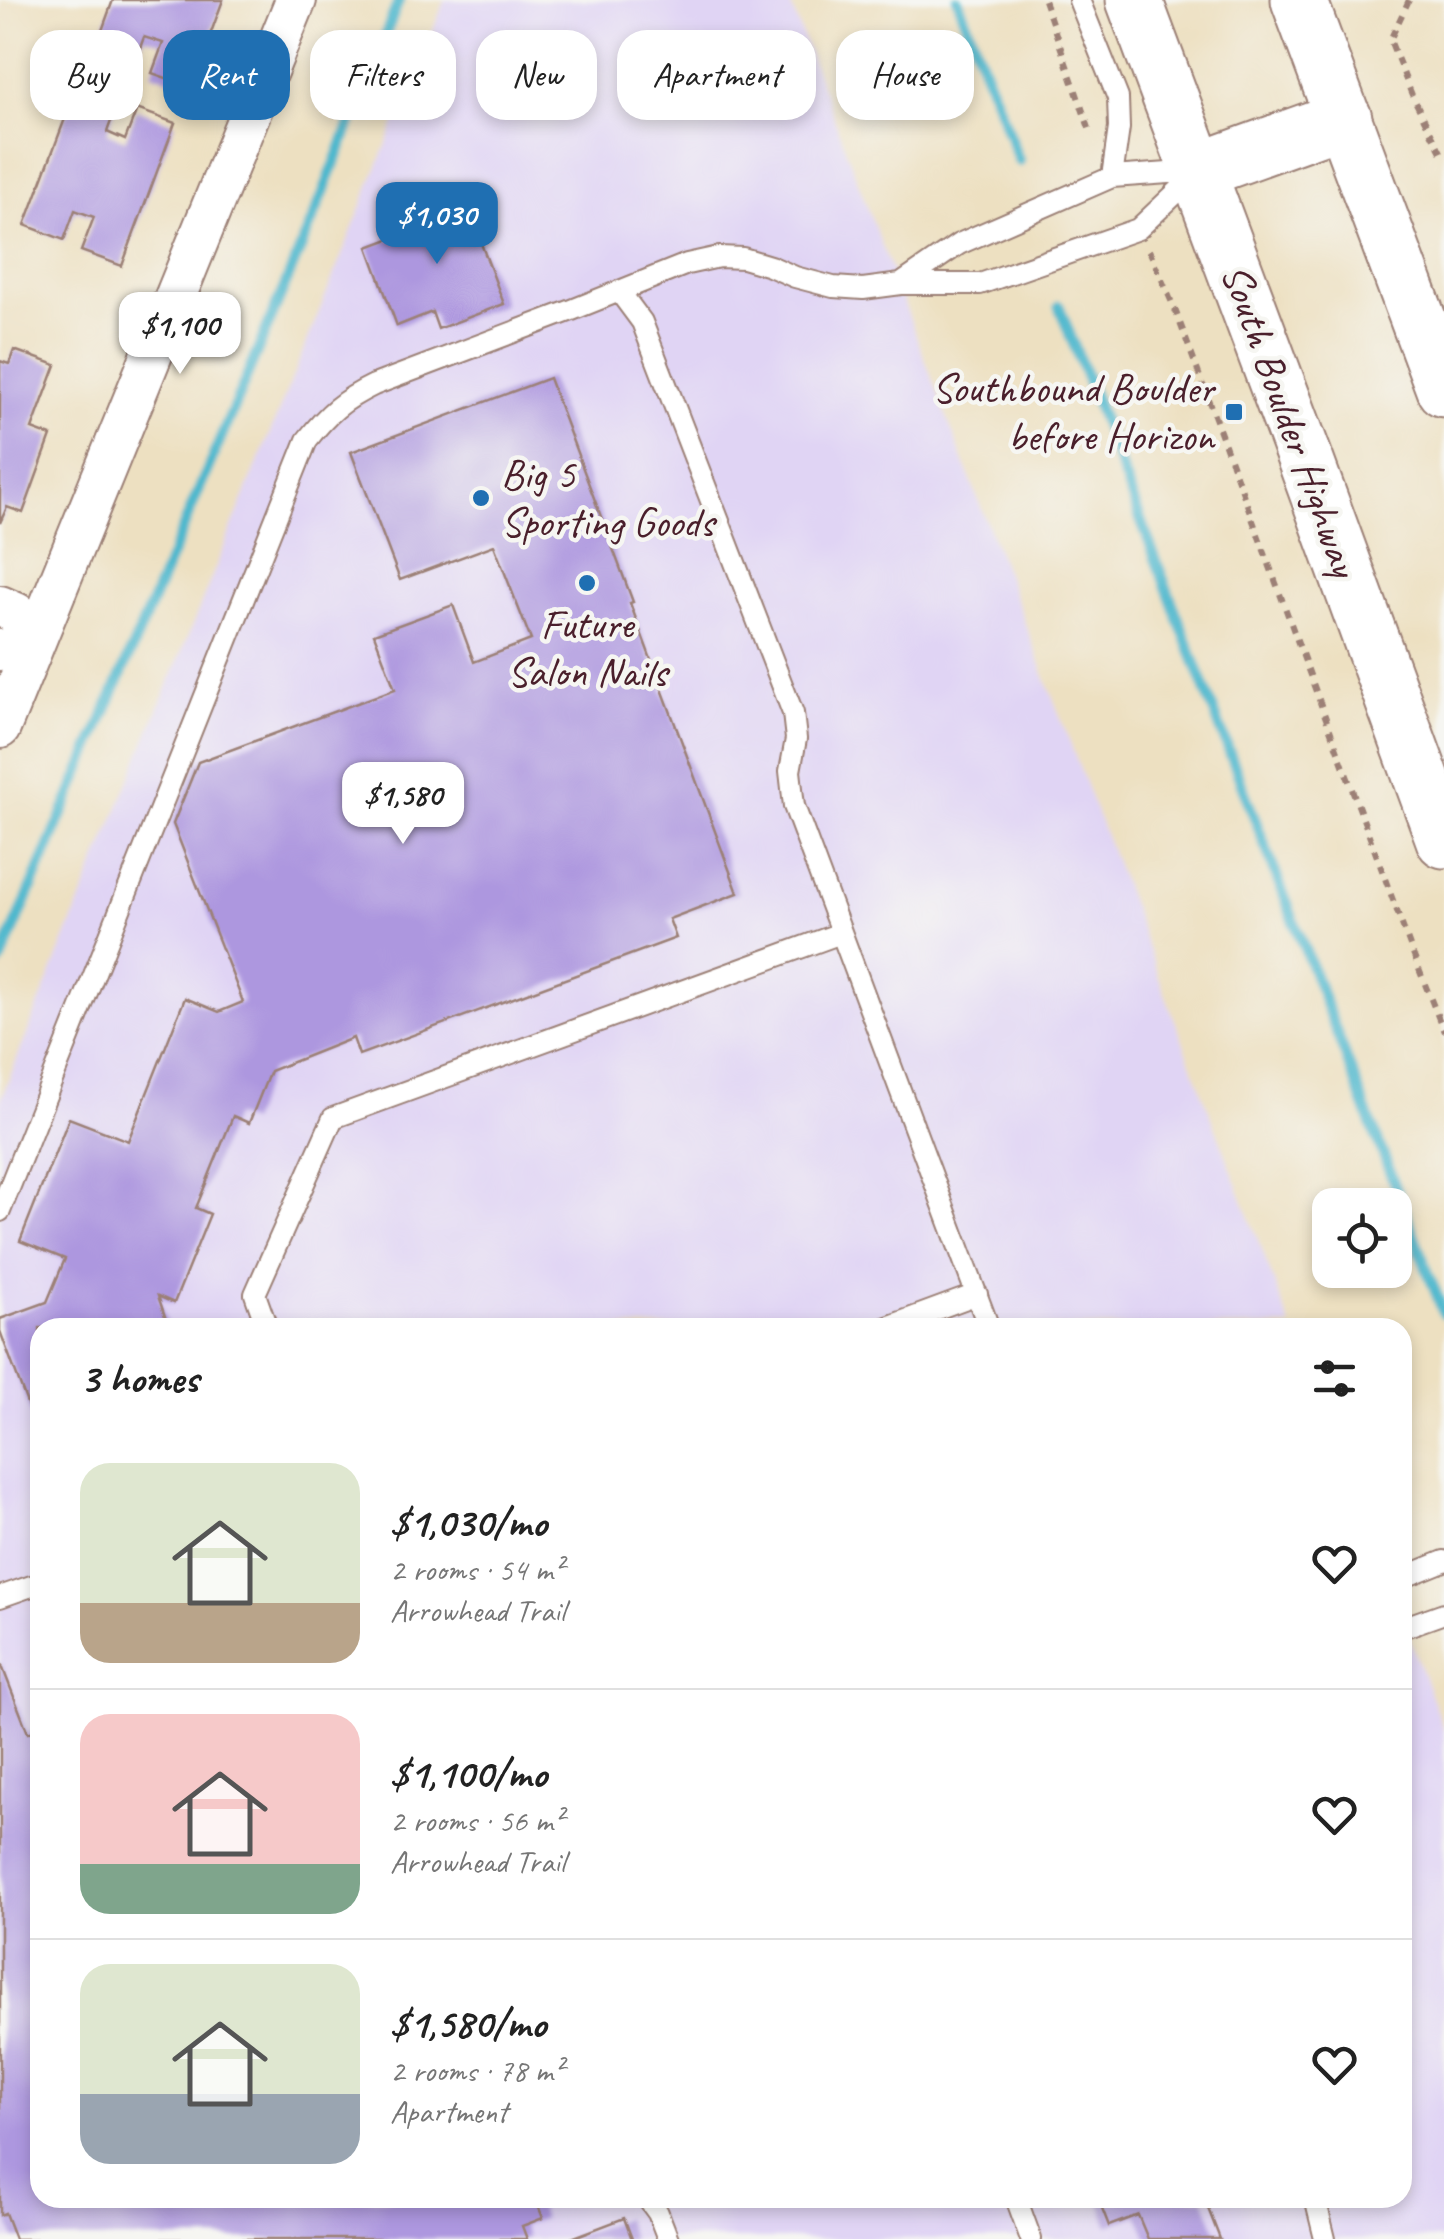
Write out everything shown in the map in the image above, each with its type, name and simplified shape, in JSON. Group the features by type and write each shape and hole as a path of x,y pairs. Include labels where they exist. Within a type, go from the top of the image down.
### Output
{"main road":[{"name":"South Boulder Highway","path":"1134,0 1444,840"},
{"path":"1300,0 1444,389"},
{"path":"1198,171 1344,118"}],"street":[{"path":"0,728 17,646 296,0"},
{"path":"0,606 16,612 17,646"}],"lane":[{"path":"1078,0 1118,98 1119,128 1112,178"},
{"path":"901,284 959,244 1112,178 1198,171"},
{"path":"0,1211 307,440 345,399 687,264 719,256 743,258 833,287 980,284 1138,229 1198,171"},
{"path":"619,292 642,322 793,713 796,739 790,771 794,806 985,1318"},
{"path":"263,1318 255,1294 332,1118 841,933"},
{"path":"912,1318 977,1294"},
{"path":"1412,1574 1444,1560"},
{"path":"0,1597 30,1586"},
{"path":"1412,1624 1444,1613"},
{"path":"654,2208 668,2239"},
{"path":"1020,2208 1031,2239"},
{"path":"1318,2208 1325,2239"}],"path":[{"path":"1044,0 1081,108 1112,178"},
{"path":"1409,0 1390,40 1412,96 1444,158"},
{"path":"1138,229 1176,312 1444,1032"}],"shaded area":[{"path":"445,0 789,0 800,30 617,30 617,120 816,120 816,71 1288,1318 30,1318 30,2208 1412,2208 1412,1645 1444,1731 1444,2239 0,2239 0,1101 396,120 456,120 456,30 433,30"}],"building":[{"path":"113,0 223,0 212,30 163,30 163,43 143,40 143,30 102,30"},
{"path":"163,43 163,77 152,73"},
{"path":"143,111 175,123 122,266 81,251 94,217 75,210 64,240 25,225 64,120 111,120 107,132 125,140 133,120 143,120"},
{"path":"463,196 504,304 438,329 432,312 397,326 368,247 403,234 398,220"},
{"path":"14,350 56,365 32,429 51,436 23,513 7,507 0,523 0,361 9,364"},
{"path":"549,378 738,893 669,919 676,938 359,1055 353,1038 270,1071 249,1123 233,1116 196,1208 210,1214 174,1303 158,1296 166,1318 30,1318 30,1411 0,1331 0,1319 47,1302 65,1259 20,1241 69,1118 128,1141 185,998 219,1012 243,1002 173,824 198,762 395,689 374,634 453,605 474,662 531,640 494,545 400,580 351,452"},
{"path":"0,1661 30,1732 30,2208 539,2208 543,2218 522,2226 527,2239 15,2239 5,2213 0,2215"},
{"path":"1102,2208 1208,2208 1220,2239 1148,2239 1138,2215 1109,2226"},
{"path":"624,2218 632,2239 569,2239"}],"waterway":[{"path":"0,963 315,214 399,0"},
{"path":"958,0 1019,161"},
{"path":"1059,306 1444,1314"}],"place":[{"name":"Southbound Boulder before Horizon","path":"1234,412"},
{"name":"Big 5 Sporting Goods","path":"481,498"},
{"name":"Future Salon Nails","path":"587,583"}]}
